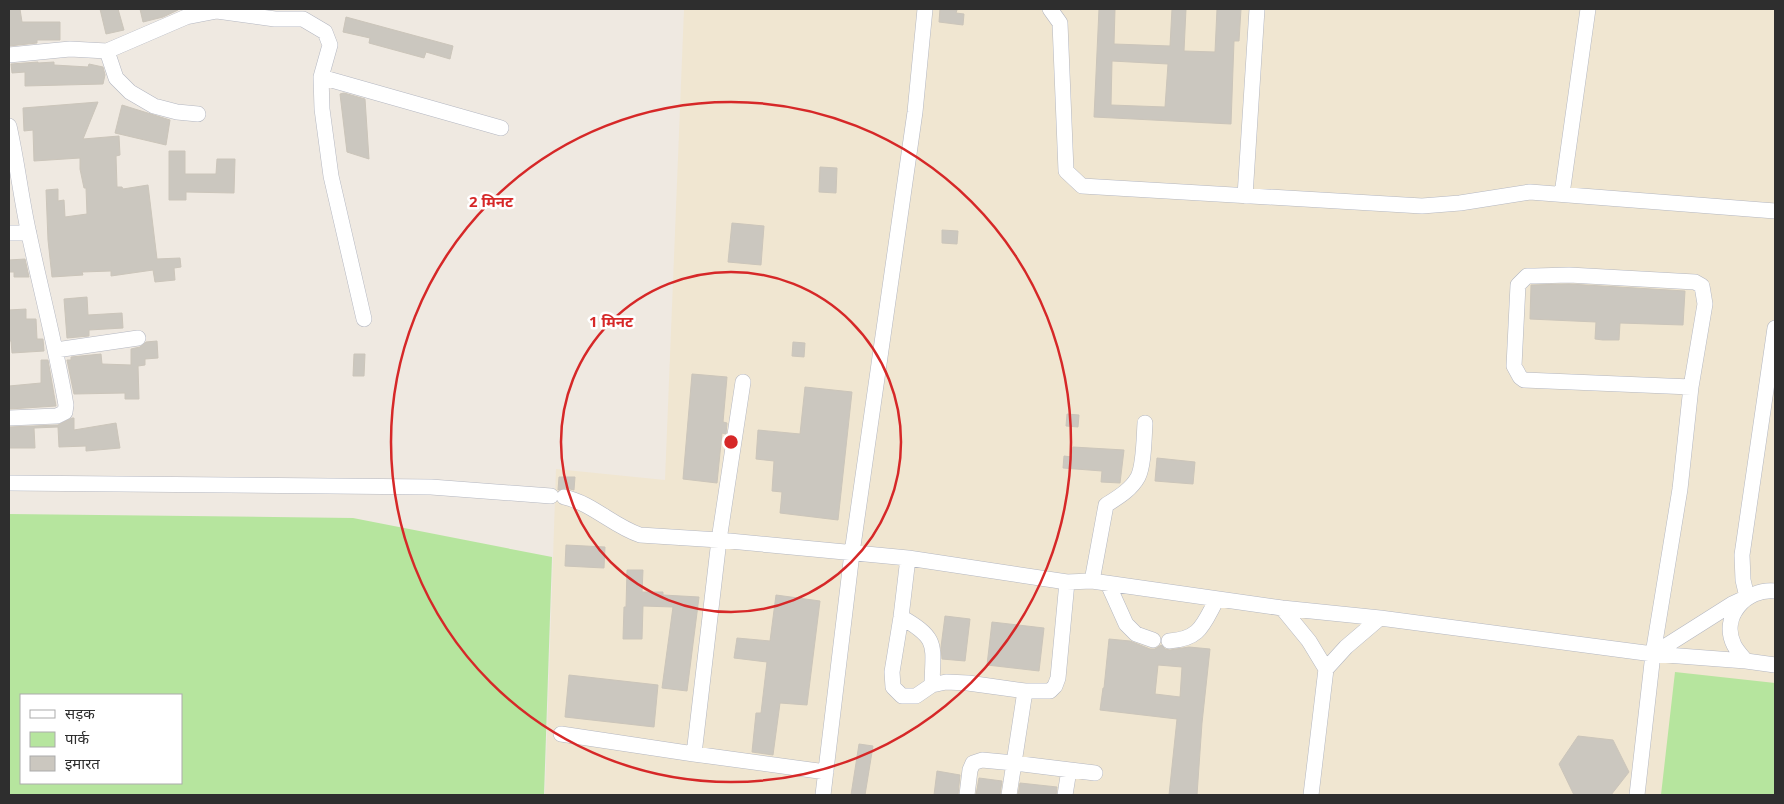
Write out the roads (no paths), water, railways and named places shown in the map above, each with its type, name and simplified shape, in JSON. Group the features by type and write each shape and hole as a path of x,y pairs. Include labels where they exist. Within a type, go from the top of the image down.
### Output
{"street":[{"path":"823,795 852,553 915,112 925,9"},
{"path":"1050,9 1060,23 1066,171 1082,186 1422,206 1460,203 1530,192 1775,211"},
{"path":"1245,196 1257,9"},
{"path":"1562,194 1588,9"},
{"path":"9,56 70,49 107,51 186,17 217,11 275,19 303,19 325,32 330,45 322,76 322,109 330,176 364,319"},
{"path":"107,51 116,78 130,92 154,106 177,112 198,114"},
{"path":"322,76 501,128"},
{"path":"9,126 29,233 56,350 66,405 66,412 57,416 9,418"},
{"path":"9,233 29,233"},
{"path":"1637,795 1653,654 1680,489 1691,387 1705,304 1702,286 1695,282 1568,275 1527,276 1518,285 1514,366 1520,377 1524,380 1691,387"},
{"path":"1747,597 1743,580 1742,555 1775,328"},
{"path":"56,350 138,338"},
{"path":"694,754 719,540 743,382"},
{"path":"1092,581 1106,505 1126,491 1138,477 1143,451 1145,423"},
{"path":"9,483 431,487 558,496 578,501 630,532 640,535 719,540 908,558 1067,582 1092,581 1282,608 1380,618 1653,654 1775,665"},
{"path":"908,558 902,617 892,672 893,687 902,696 916,696 932,684 946,682 968,682 1024,691 1050,691 1055,686 1058,678 1067,582"},
{"path":"1108,584 1126,624 1136,634 1153,640"},
{"path":"1653,654 1732,604 1761,591 1775,591"},
{"path":"1746,661 1734,645 1730,632 1732,618 1738,606 1747,597"},
{"path":"1169,641 1192,637 1202,626 1217,599"},
{"path":"1282,608 1309,642 1326,669"},
{"path":"902,617 929,636 932,649 932,684"},
{"path":"1311,795 1326,669 1346,647 1380,618"},
{"path":"1009,795 1024,691"},
{"path":"561,734 826,772"},
{"path":"967,795 970,770 973,763 982,760 1095,773"},
{"path":"1065,795 1069,770"}]}
